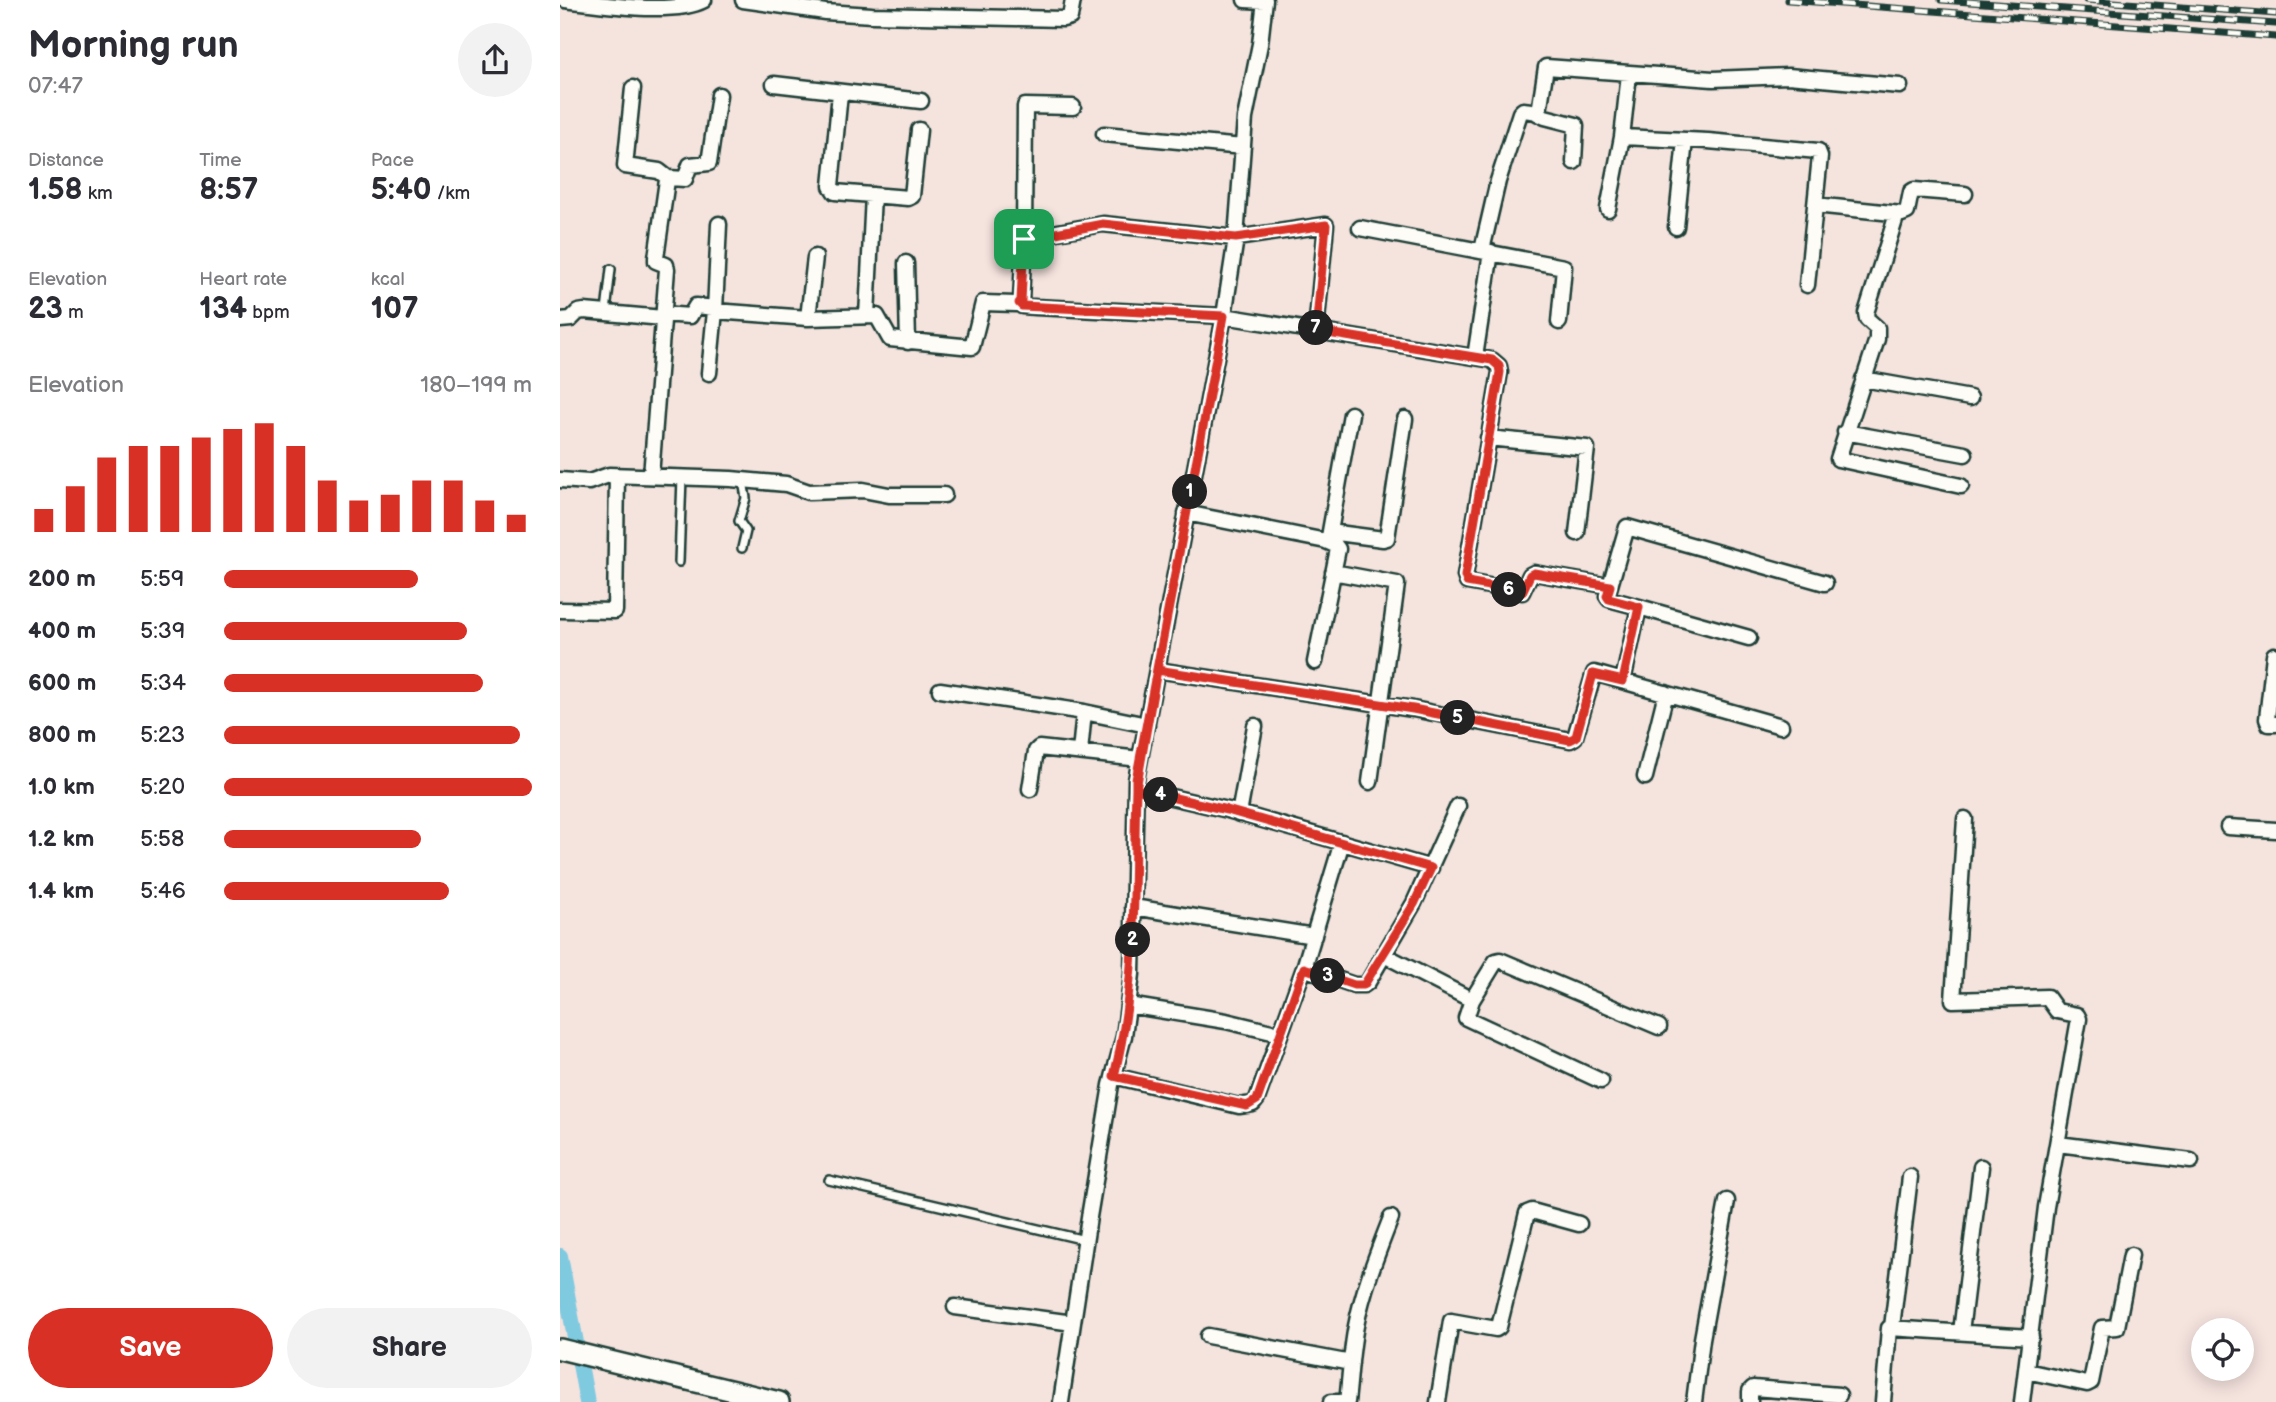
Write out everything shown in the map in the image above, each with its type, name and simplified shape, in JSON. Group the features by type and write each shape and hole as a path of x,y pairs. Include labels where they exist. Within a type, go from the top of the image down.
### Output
{"street":[{"path":"565,0 653,7 688,6 704,0"},
{"path":"743,0 825,12 1066,19 1070,17 1073,0"},
{"path":"1061,1402 1085,1240 1114,1076 1124,1036 1132,974 1136,789 1140,759 1224,316 1236,238 1245,118 1260,44 1265,1 1245,0"},
{"path":"1537,113 1546,67 1713,79 1788,76 1900,86"},
{"path":"1608,209 1622,137 1629,74"},
{"path":"774,84 921,101"},
{"path":"633,88 625,166 659,171 668,178 685,179 690,165 709,163 719,95"},
{"path":"840,93 831,189 835,192 912,196 919,130"},
{"path":"1019,303 1024,239 1025,107 1028,104 1073,107"},
{"path":"1475,357 1486,251 1498,181 1520,113 1523,110 1537,113 1576,125 1574,162"},
{"path":"1104,134 1242,147"},
{"path":"1622,137 1818,151 1820,156 1807,285"},
{"path":"1676,227 1685,140"},
{"path":"651,476 667,269 666,265 656,261 656,258 668,178"},
{"path":"1815,205 1897,214 1907,212 1914,190 1965,194"},
{"path":"867,316 873,195"},
{"path":"1897,214 1866,313 1867,319 1876,326 1878,332 1837,456 1839,461 1961,486"},
{"path":"709,373 719,224"},
{"path":"1024,239 1111,224 1236,238 1326,225 1316,331"},
{"path":"1360,228 1564,267 1559,322"},
{"path":"808,318 815,257"},
{"path":"906,264 908,342"},
{"path":"560,320 571,319 581,311 690,316 696,306 808,318 867,316 880,317 890,339 970,348 974,345 983,303 1019,303 1022,306 1035,307 1224,316 1496,362 1500,372 1465,576 1467,582 1522,592 1530,575 1534,573 1610,586"},
{"path":"1863,379 1970,398"},
{"path":"1328,537 1351,414"},
{"path":"1186,513 1328,537 1387,538 1405,419"},
{"path":"1845,432 1965,454"},
{"path":"1488,438 1587,448 1577,533"},
{"path":"560,480 583,482 609,475 682,477 786,484 809,492 863,490 889,495 944,495"},
{"path":"560,610 615,611 617,476"},
{"path":"1749,638 1609,599 1607,596 1626,529 1629,527 1825,583"},
{"path":"1315,662 1338,547 1328,537"},
{"path":"1333,572 1397,584 1370,782"},
{"path":"1623,681 1639,607"},
{"path":"2274,655 2267,719 2269,723 2276,724"},
{"path":"1157,670 1382,705 1570,740 1576,737 1593,674 1781,726"},
{"path":"940,690 1084,712 1147,725"},
{"path":"1644,777 1666,694"},
{"path":"1080,752 1084,712"},
{"path":"1239,814 1255,726"},
{"path":"1030,789 1037,749 1140,759"},
{"path":"1136,789 1239,814 1431,868"},
{"path":"1304,968 1359,986 1368,982 1414,904 1458,806"},
{"path":"1965,820 1952,998 1954,1002 2047,997 2057,1011 2079,1016 2046,1207 2022,1402"},
{"path":"2228,827 2276,830"},
{"path":"1114,1076 1247,1106 1257,1100 1304,968 1342,842"},
{"path":"1133,907 1314,936"},
{"path":"1384,956 1472,1000"},
{"path":"1601,1081 1466,1018 1472,1000 1496,961 1500,960 1660,1027"},
{"path":"1128,1005 1213,1018 1280,1034"},
{"path":"2058,1144 2192,1161"},
{"path":"1961,1332 1981,1167"},
{"path":"1883,1402 1887,1331 1892,1326 1910,1177"},
{"path":"1694,1402 1702,1339 1727,1201"},
{"path":"1438,1402 1451,1321 1496,1329 1499,1327 1527,1213 1532,1211 1579,1224"},
{"path":"1331,1402 1345,1402 1361,1302 1391,1218"},
{"path":"2026,1371 2087,1384 2091,1382 2102,1328 2117,1327 2131,1255"},
{"path":"955,1307 1073,1323"},
{"path":"1892,1326 2031,1336"},
{"path":"1208,1336 1351,1363"},
{"path":"560,1349 779,1402"},
{"path":"1750,1402 1750,1391 1753,1388 1839,1395"}],"lane":[{"path":"606,312 611,269"},
{"path":"679,562 682,477"},
{"path":"742,548 746,531 739,521 746,498 743,480"},
{"path":"828,1180 1085,1240"}],"waterway":[{"path":"560,1256 587,1402"}],"railway":[{"path":"1788,0 2276,37"},
{"path":"1941,0 2276,24"},
{"path":"2086,0 2276,14"}],"route":[{"path":"1103,224 1236,238 1326,225 1316,331 1492,360 1499,366 1465,576 1467,582 1522,592 1530,575 1534,573 1610,586 1607,596 1609,599 1639,607 1623,681 1593,674 1576,737 1570,740 1413,709 1157,670 1136,789 1227,810 1431,868 1414,904 1368,982 1354,985 1304,968 1257,1100 1247,1106 1114,1076 1124,1036 1132,974 1136,780 1224,316 1022,306 1019,303 1024,239 1103,224"}]}
